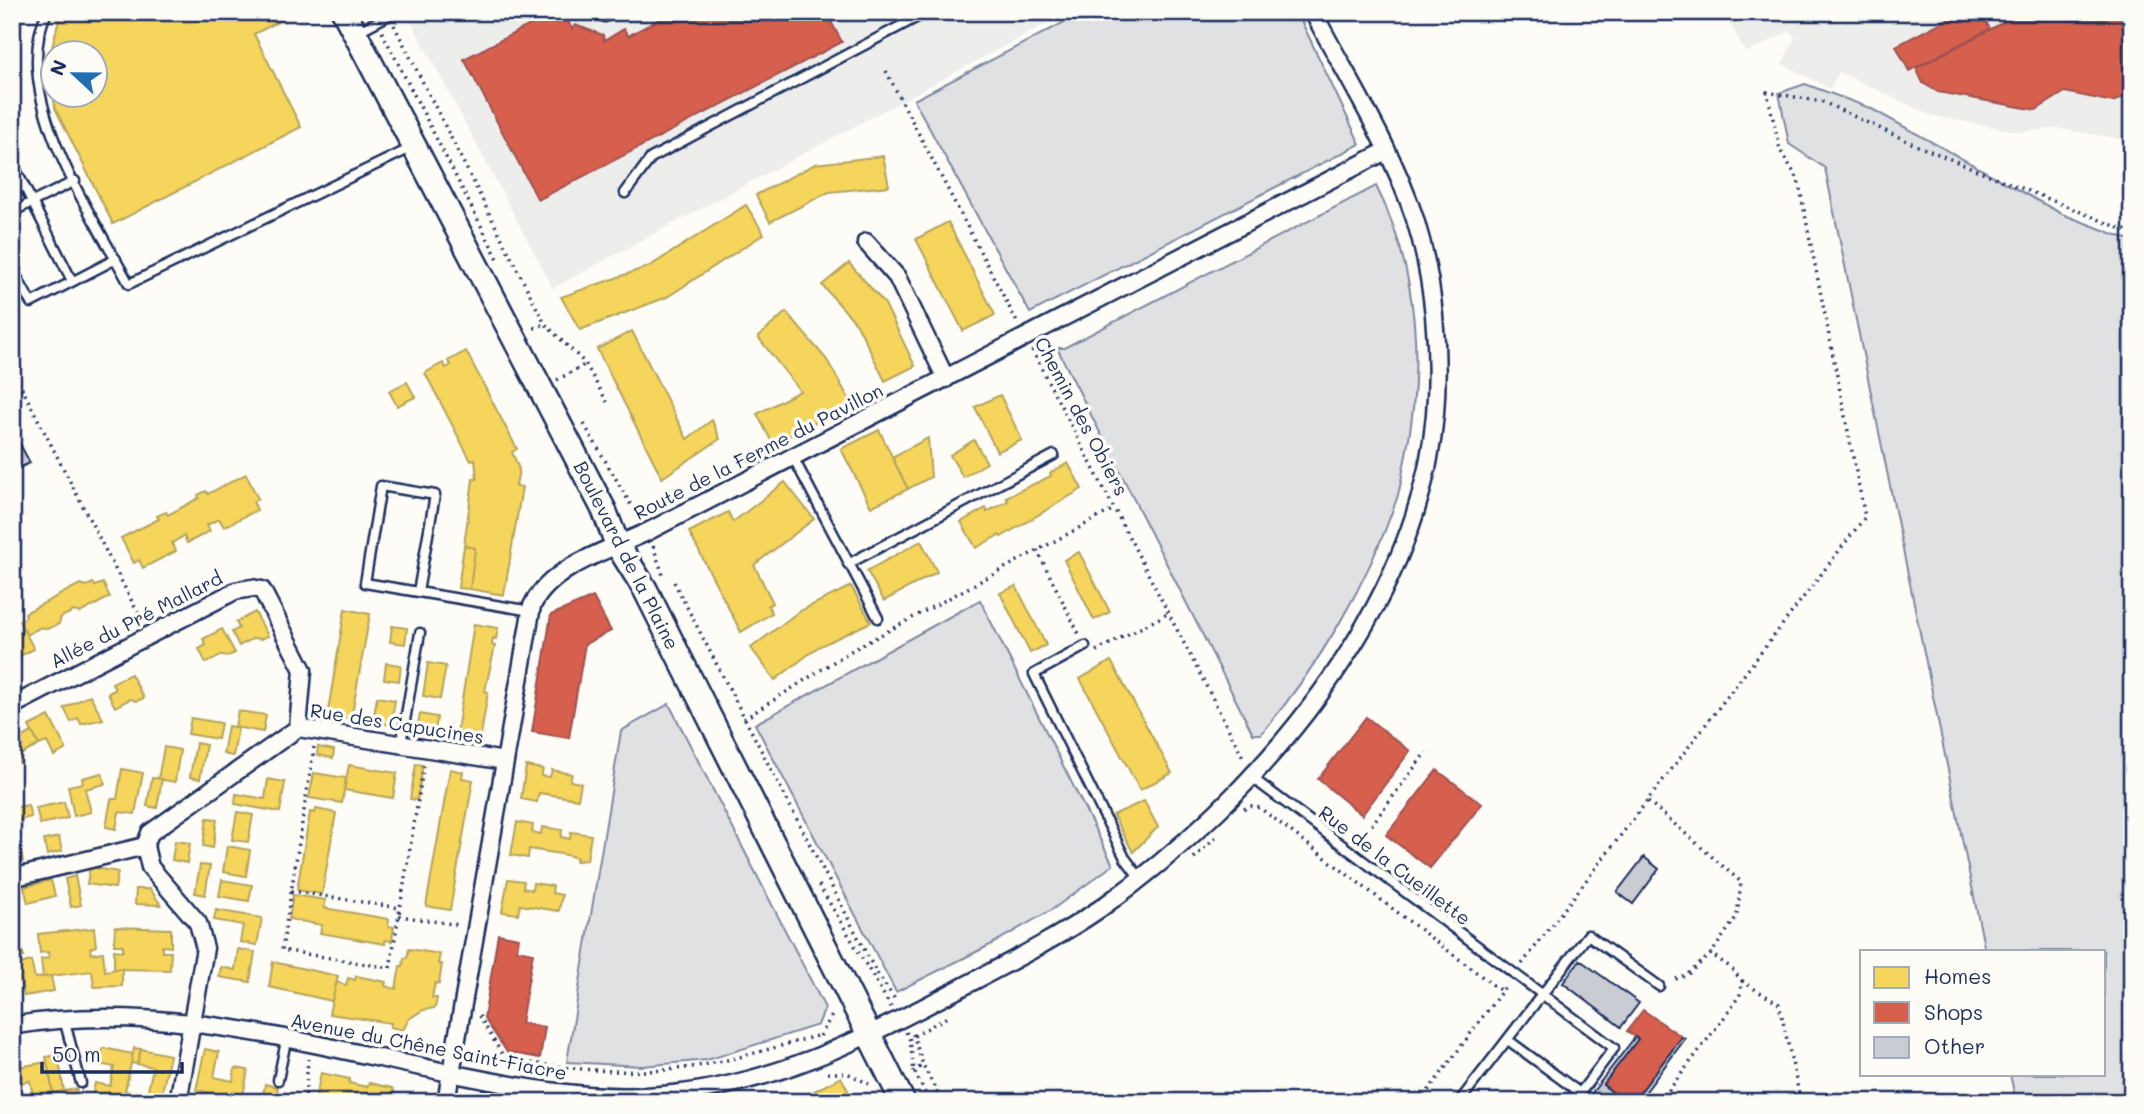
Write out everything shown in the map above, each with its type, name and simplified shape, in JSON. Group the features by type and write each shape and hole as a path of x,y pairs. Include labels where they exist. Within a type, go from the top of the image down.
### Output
{"main road":[{"name":"Boulevard de la Plaine","path":"344,12 604,510 618,546 645,589 871,1034 889,1090"}],"street":[{"name":"Avenue du Chêne Saint-Fiacre","path":"12,1026 64,1019 161,1018 555,1093 658,1099 776,1075 871,1034 1052,939 1140,878 1227,803 1295,724 1342,660 1374,609 1399,558 1421,500 1435,411 1431,292 1415,219 1386,150 1313,12"},
{"name":"Route de la Ferme du Pavillon","path":"446,1102 531,611 538,593 589,558 647,532 946,379 1386,150"},
{"path":"866,242 897,277 946,379"},
{"name":"Allée du Pré Mallard","path":"12,706 236,591 252,588 262,590 303,670 298,728"},
{"name":"Rue des Capucines","path":"145,846 150,833 298,728 505,761"},
{"path":"12,878 145,846 150,867 198,923 205,948 178,1102"}],"lane":[{"path":"47,12 37,46 39,91 45,120 129,284 413,147"},
{"path":"594,12 605,17 613,12"},
{"path":"625,193 651,158 927,12"},
{"path":"355,34 392,14"},
{"path":"12,162 72,281"},
{"path":"12,212 75,181"},
{"path":"12,268 31,303 116,259"},
{"path":"848,564 1054,455"},
{"path":"793,457 878,618"},
{"path":"418,592 435,495 382,486 365,583 418,592 531,611"},
{"path":"401,744 420,633"},
{"path":"1085,646 1034,674 1125,858 1140,878"},
{"name":"Rue de la Cueillette","path":"1252,774 1259,783 1614,1048 1580,1093 1508,1040"},
{"path":"1459,1102 1588,935 1659,986"},
{"path":"64,1019 81,1083"},
{"path":"278,1080 286,1041"}],"path":[{"path":"392,14 545,324 585,363 607,402"},
{"path":"376,22 502,267"},
{"name":"Chemin des Obiers","path":"887,71 1252,774"},
{"path":"1420,1102 1514,974 1865,517 1798,178 1780,150 1767,92 1823,102 1919,146 2132,233"},
{"path":"528,316 537,334"},
{"path":"534,328 545,324"},
{"path":"554,367 565,388"},
{"path":"12,369 150,635"},
{"path":"580,416 647,532 659,558 666,586"},
{"path":"744,719 849,652 1114,508"},
{"path":"1037,550 1089,655 1169,613"},
{"path":"674,582 876,972"},
{"path":"317,731 282,950 390,968 427,748"},
{"path":"1244,758 1254,749"},
{"path":"1351,852 1426,752"},
{"path":"1648,801 1741,882 1737,916 1712,954 1688,974 1659,986"},
{"path":"1238,812 1252,806 1260,808 1502,991"},
{"path":"1191,860 1220,833"},
{"path":"818,884 910,1040 914,1071 930,1102"},
{"path":"291,891 400,908"},
{"path":"399,916 477,928"},
{"path":"1712,954 1730,967 1742,981 1779,1004 1801,1102"},
{"path":"1660,1102 1732,1007 1742,981"},
{"path":"481,1006 479,1019 505,1059 559,1067 627,1071 711,1064 820,1036 834,1071"},
{"path":"914,1036 956,1011"},
{"path":"304,1102 309,1045"},
{"path":"821,1075 834,1071 889,1090 923,1065 943,1102"}],"shaded area":[{"path":"406,12 1068,12 553,288"},
{"path":"1084,12 1297,12 1360,144 1030,313 914,100"},
{"path":"1724,12 2132,12 2132,141 2056,128 2022,132 1932,116 1839,72 1830,89 1782,64 1795,37 1790,31 1746,53"},
{"path":"1805,84 1870,108 2062,214 2132,241 2132,1102 2016,1102 2010,1076 2106,1076 2106,950 1985,950 1825,168 1789,144 1779,93"},
{"path":"1376,186 1401,252 1414,320 1415,390 1399,491 1371,563 1339,624 1282,708 1261,734 1253,734 1057,348 1064,348"},
{"path":"980,600 1113,865 1053,909 990,945 896,992 755,724"},
{"path":"669,704 825,1008 818,1025 707,1060 642,1066 567,1062 621,731"}],"building: Homes":[{"path":"61,12 289,12 291,15 254,34 301,127 113,224 55,108 108,108 108,38 54,38"},
{"path":"883,156 889,186 829,192 770,222 756,195 815,164"},
{"path":"746,205 764,234 667,297 580,330 561,297 650,266"},
{"path":"948,222 995,315 963,331 916,239"},
{"path":"849,263 885,304 915,366 885,381 857,324 822,285"},
{"path":"786,312 827,360 852,404 773,444 757,414 800,391 758,337"},
{"path":"632,331 687,439 712,420 720,439 662,478 597,349"},
{"path":"466,351 517,449 512,452 519,469 516,486 522,487 504,595 470,589 475,548 464,546 473,479 477,479 475,459 471,461 425,373 443,363 446,368 451,365 448,361"},
{"path":"407,382 415,397 397,406 389,391"},
{"path":"1000,395 1022,440 997,452 975,407"},
{"path":"879,430 908,489 871,507 841,449"},
{"path":"928,438 931,477 908,489 892,457"},
{"path":"974,440 987,463 963,477 950,455"},
{"path":"1068,463 1082,489 1001,537 999,535 976,548 961,522 986,508 987,512 1008,501 1006,497 1051,476 1050,473"},
{"path":"246,474 258,499 253,501 257,510 224,527 219,519 207,525 210,531 187,543 184,536 172,543 176,551 143,568 139,560 134,563 121,538 159,519 157,516 166,512 168,515 199,498 198,495 206,491 208,494"},
{"path":"785,482 814,519 754,565 773,603 768,605 772,613 741,632 689,532 728,512 733,522"},
{"path":"921,541 937,572 884,601 867,571"},
{"path":"464,546 475,548 470,589 458,588"},
{"path":"1079,552 1110,612 1094,620 1064,560"},
{"path":"93,583 95,586 103,583 110,597 80,613 74,611 61,617 59,624 47,629 41,627 26,635 19,621 26,617 25,613 80,584 87,586"},
{"path":"851,586 871,622 818,647 775,680 751,648 798,612"},
{"path":"1016,586 1046,645 1030,653 1000,593"},
{"path":"345,609 370,614 351,719 332,716 333,712 328,711"},
{"path":"255,612 268,636 254,638 239,646 232,632 239,628 236,622"},
{"path":"474,624 498,628 496,639 493,638 492,645 495,646 485,691 488,692 481,735 475,734 474,739 459,737 460,732 457,731"},
{"path":"392,626 407,628 405,644 390,642"},
{"path":"222,629 235,653 221,655 206,663 199,649 206,645 203,639"},
{"path":"24,630 34,649 12,660 12,633 15,635"},
{"path":"1111,661 1172,773 1140,790 1080,679"},
{"path":"386,663 401,665 399,681 384,679"},
{"path":"428,663 446,666 440,699 423,696"},
{"path":"131,674 144,698 137,701 130,699 115,707 108,693 115,690 112,683"},
{"path":"90,695 103,719 81,724 78,718 71,722 64,708"},
{"path":"377,697 395,700 391,725 373,722"},
{"path":"238,711 266,715 263,732 235,727"},
{"path":"420,714 437,717 435,733 417,729"},
{"path":"49,716 66,749 54,756 47,742 39,745 29,726"},
{"path":"191,718 221,723 218,739 188,734"},
{"path":"228,726 238,728 233,756 223,754"},
{"path":"32,732 39,745 18,756 12,742"},
{"path":"196,743 206,745 200,779 190,777"},
{"path":"12,745 21,761 14,765 12,764"},
{"path":"164,747 180,750 175,782 158,779"},
{"path":"318,747 334,750 333,758 317,755"},
{"path":"416,764 423,765 417,800 410,799"},
{"path":"349,765 397,773 393,798 344,790"},
{"path":"526,766 543,769 541,776 550,777 552,770 572,774 570,781 581,783 578,799 539,793 537,802 521,799"},
{"path":"122,769 143,773 135,814 119,812 116,829 106,827 111,799 117,799"},
{"path":"450,769 463,772 462,778 473,780 450,910 426,906"},
{"path":"102,773 105,784 85,789 91,812 74,816 68,786 83,783 82,778"},
{"path":"314,773 346,778 342,803 309,798"},
{"path":"152,778 162,779 157,808 147,806"},
{"path":"268,779 285,782 280,812 235,804 236,794 265,799"},
{"path":"1144,801 1158,827 1133,852 1113,815"},
{"path":"64,802 68,818 40,824 36,808"},
{"path":"28,805 31,817 15,821 20,844 12,846 12,808"},
{"path":"316,809 336,813 322,894 297,890 310,812 315,813"},
{"path":"237,812 253,815 248,842 232,840"},
{"path":"207,818 217,819 213,848 203,846"},
{"path":"517,822 533,825 532,832 541,834 542,827 562,830 561,837 570,839 571,832 591,835 587,860 576,861 577,858 567,855 529,849 528,858 511,855"},
{"path":"59,837 62,851 47,855 44,840"},
{"path":"175,841 190,843 187,863 172,860"},
{"path":"19,844 23,861 12,863 12,846"},
{"path":"227,846 250,850 246,876 223,872"},
{"path":"200,865 210,866 205,895 195,893"},
{"path":"90,867 118,872 115,888 87,884"},
{"path":"75,876 81,905 71,907 65,879"},
{"path":"508,879 524,881 523,888 532,890 533,883 553,886 552,893 562,895 559,911 520,905 518,914 502,912"},
{"path":"51,880 55,896 28,903 24,887"},
{"path":"222,880 252,885 249,901 219,896"},
{"path":"17,889 20,904 12,906 12,890"},
{"path":"136,889 150,889 161,905 135,904"},
{"path":"293,895 326,900 324,908 389,919 388,926 394,927 392,941 385,940 385,944 320,933 322,925 289,919"},
{"path":"216,910 262,918 257,945 240,942 243,925 214,920"},
{"path":"115,927 171,929 171,947 162,946 162,952 171,952 170,970 114,969 114,950 123,951 123,945 114,945"},
{"path":"94,928 96,946 90,948 91,954 103,952 105,971 122,968 122,986 94,987 92,971 43,977 41,959 49,958 48,952 40,953 38,934"},
{"path":"18,938 24,957 15,959 17,965 31,961 35,978 51,976 54,991 24,996 21,981 12,984 12,939"},
{"path":"238,949 255,952 250,982 219,977 221,967 235,970"},
{"path":"409,949 440,954 438,964 442,964 439,984 435,983 432,998 437,998 435,1008 423,1010 409,1019 403,1030 390,1027 391,1023 329,1014 336,982 346,985 348,978 355,980 356,976 386,982 385,986 396,989 400,966 403,966"},
{"path":"273,962 338,976 332,1001 269,987"},
{"path":"103,1048 133,1054 125,1091 147,1095 153,1067 137,1064 141,1049 170,1055 160,1102 91,1102 95,1083 110,1086 114,1067 99,1064"},
{"path":"134,1048 141,1049 137,1064 131,1063"},
{"path":"205,1049 219,1052 214,1077 233,1081 235,1068 248,1070 243,1096 262,1100 265,1084 278,1087 275,1102 215,1102 217,1094 196,1090"},
{"path":"58,1055 64,1091 53,1093 46,1057"},
{"path":"47,1062 53,1093 76,1089 78,1102 34,1102 30,1081 15,1084 12,1068"},
{"path":"321,1073 350,1079 349,1083 367,1087 369,1083 392,1088 401,1102 323,1102 324,1098 316,1096"},
{"path":"841,1077 854,1102 793,1102"}],"building: Shops":[{"path":"555,12 563,12 572,29 575,25 603,35 604,41 624,29 628,36 673,12 826,12 842,42 538,200 464,59"},
{"path":"1961,12 1981,12 1990,29 1909,71 1896,46"},
{"path":"1999,12 2132,12 2132,93 2113,102 2065,92 2036,110 1938,92 1923,83 1916,68 2004,22"},
{"path":"593,597 611,631 585,644 569,738 532,732 551,615"},
{"path":"1366,717 1410,751 1362,815 1318,779"},
{"path":"1437,770 1482,804 1430,868 1386,835"},
{"path":"498,934 519,938 517,950 533,953 521,1023 545,1027 540,1058 507,1052 484,1018"},
{"path":"1643,1010 1682,1037 1633,1102 1626,1102 1603,1085 1638,1039 1627,1031"}],"building: Other":[{"path":"12,429 30,463 12,471"},
{"path":"1644,857 1659,869 1633,904 1617,892"},
{"path":"1580,960 1639,1003 1621,1027 1563,983"},
{"path":"1635,1037 1638,1039 1603,1085 1626,1102 1585,1102"},
{"path":"1682,1037 1685,1039 1638,1102 1633,1102"}]}
